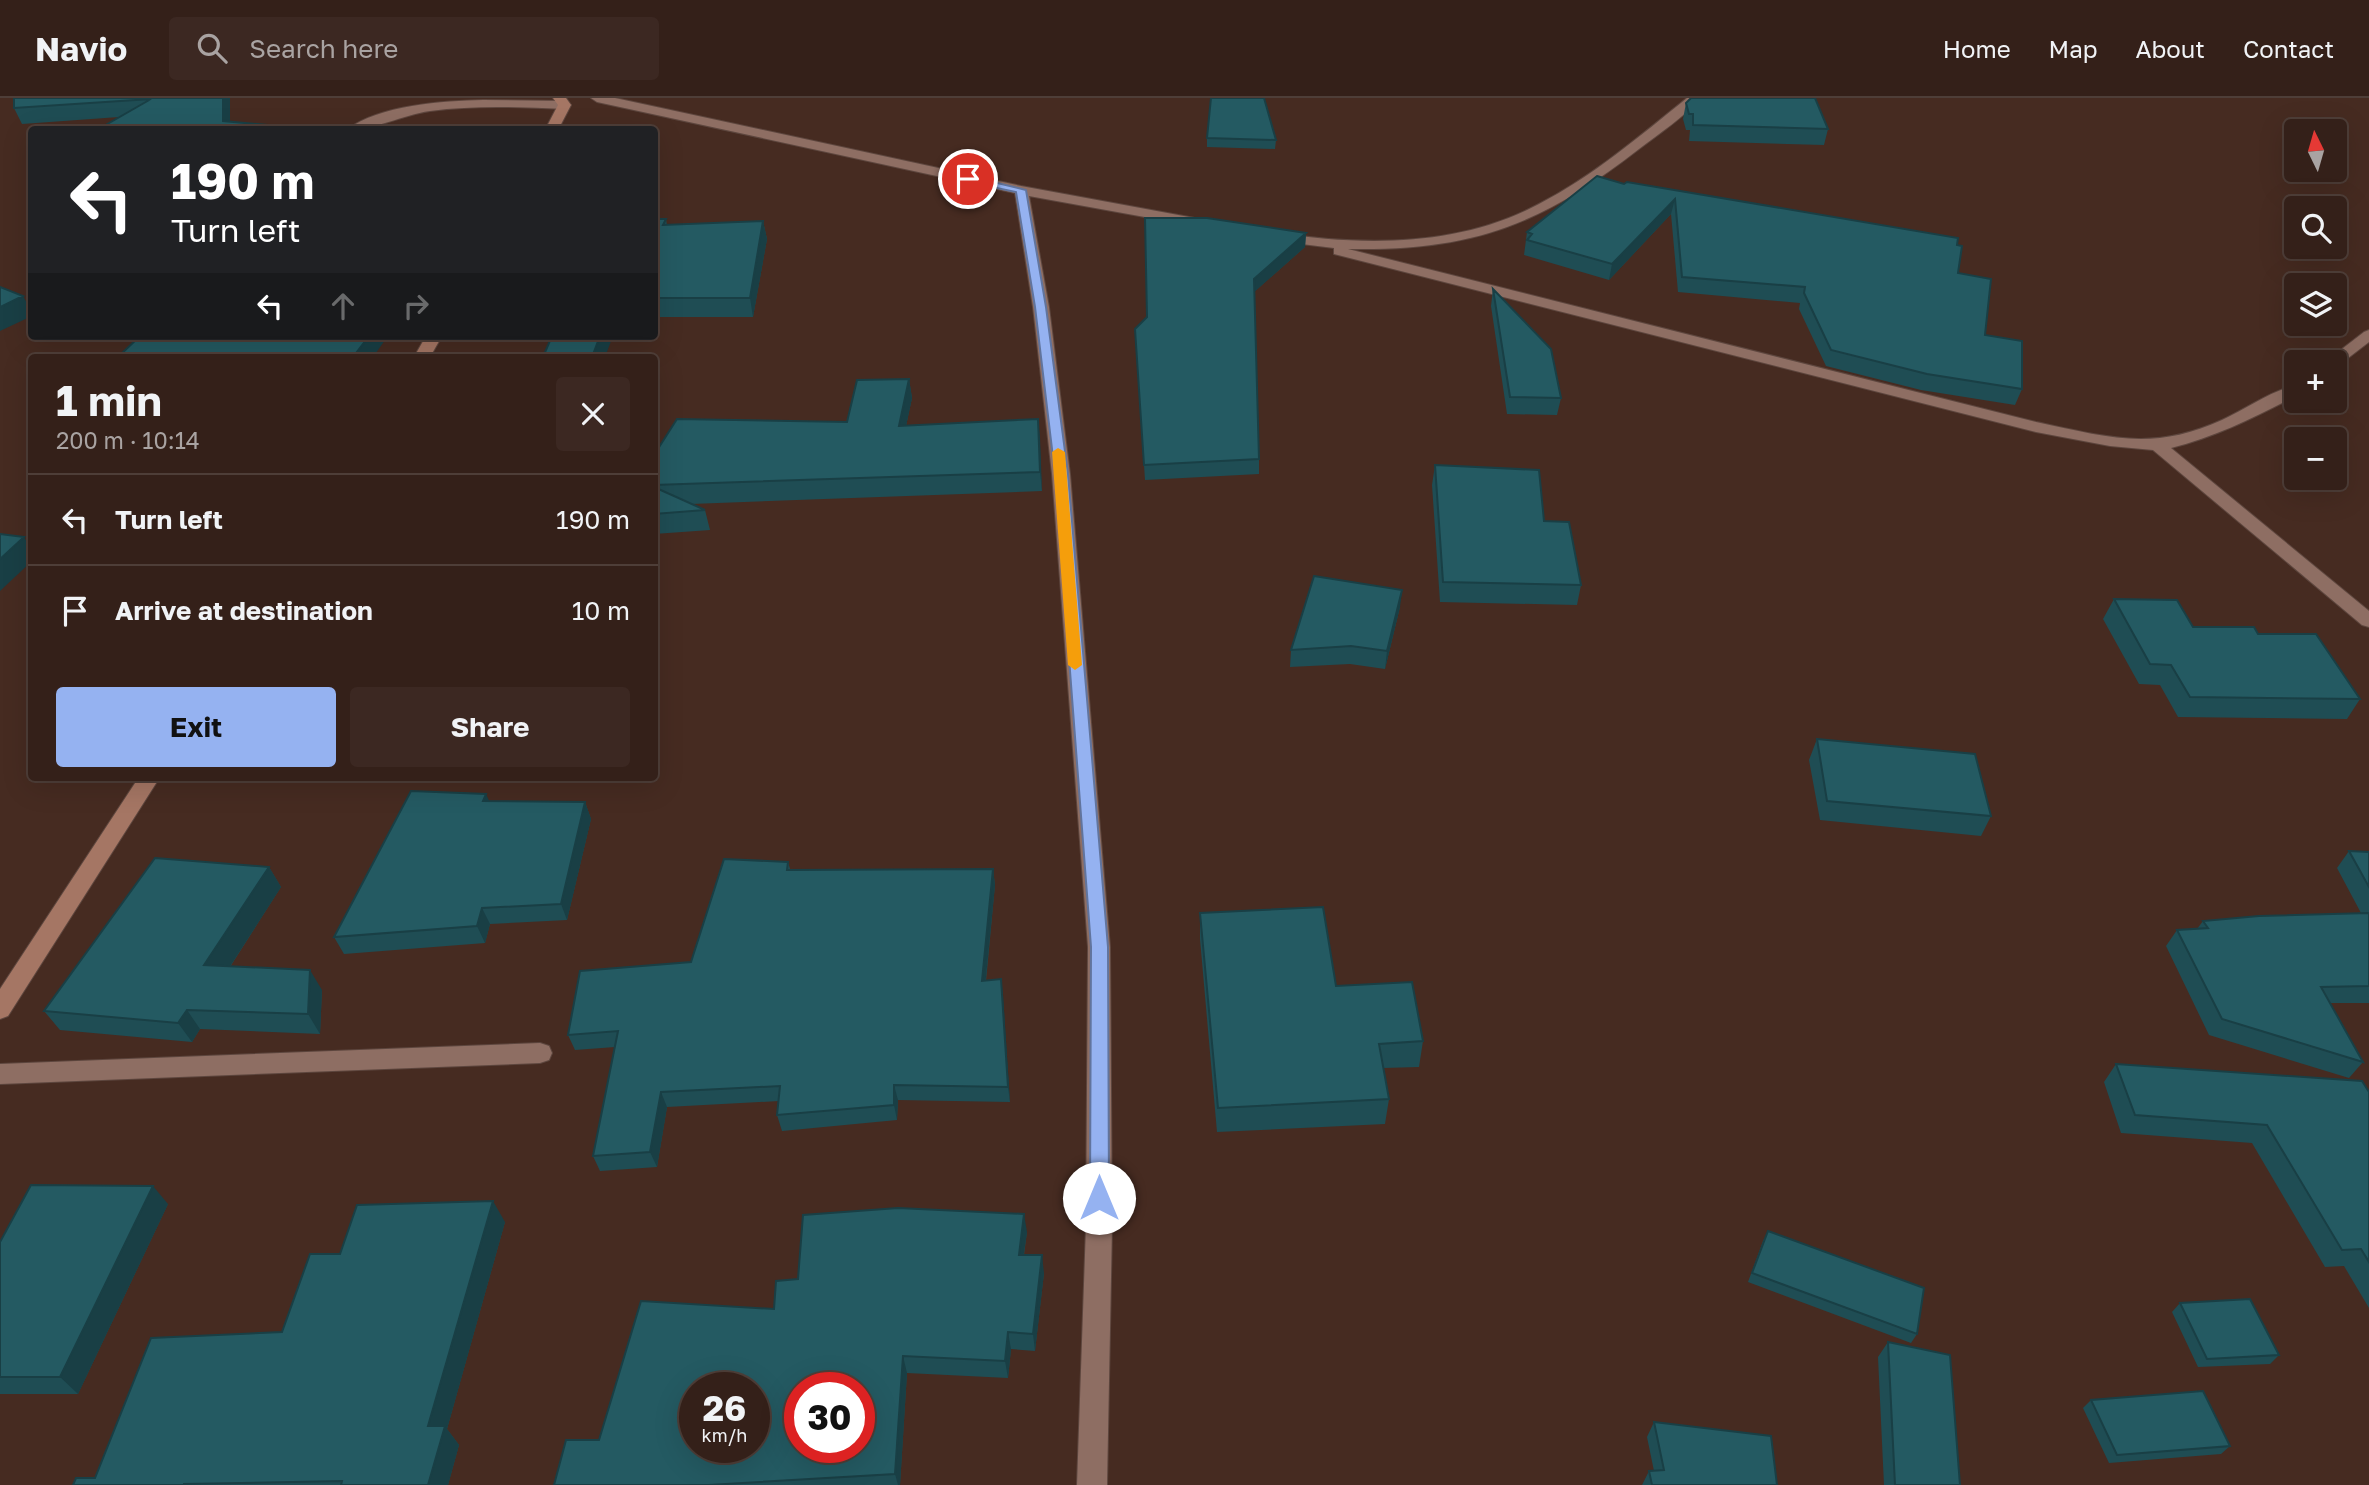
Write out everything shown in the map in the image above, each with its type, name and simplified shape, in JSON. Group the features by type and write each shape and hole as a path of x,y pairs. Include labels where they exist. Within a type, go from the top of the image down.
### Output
{"street":[{"path":"597,98 1021,190 1211,225"},
{"path":"1307,243 1413,244 1455,238 1497,227 1542,208 1611,164 1695,98"},
{"path":"360,126 379,116 443,103 562,102 553,126"},
{"path":"1021,190 1041,307 1061,474 1100,947 1099,1226 1091,1485"},
{"path":"1266,235 1307,243 2036,427 2100,440 2157,446 2198,435 2284,396"},
{"path":"2347,352 2369,335"},
{"path":"2157,446 2369,621"},
{"path":"0,1009 147,781"},
{"path":"0,1074 540,1053"}],"building":[{"path":"14,98 223,98 223,121 279,126 104,126 151,99 14,108"},
{"path":"1211,98 1264,98 1276,140 1207,138"},
{"path":"1691,98 1815,98 1828,129 1693,125 1693,114 1689,114 1686,103"},
{"path":"1597,176 1624,184 1627,182 1958,238 1957,245 1962,246 1958,273 1991,279 1985,335 2022,341 2022,389 1927,374 1831,350 1804,293 1805,287 1682,277 1675,199 1612,264 1527,240 1532,234 1527,232"},
{"path":"1145,218 1207,218 1306,233 1254,279 1259,459 1144,465 1135,329 1147,317"},
{"path":"658,219 666,219 663,225 763,221 750,298 658,298"},
{"path":"0,287 23,296 0,307"},
{"path":"1493,289 1551,349 1561,398 1510,397"},
{"path":"136,340 366,340 355,354 121,354"},
{"path":"550,340 598,340 593,354 544,354"},
{"path":"909,379 899,426 1038,419 1040,472 658,485 658,449 677,419 847,422 857,380"},
{"path":"1435,465 1539,470 1544,521 1569,522 1581,585 1443,582"},
{"path":"658,489 705,510 658,514"},
{"path":"0,534 24,537 0,559"},
{"path":"1314,576 1402,590 1387,651 1351,646 1291,650"},
{"path":"2114,599 2177,600 2193,627 2254,627 2258,634 2316,634 2360,699 2190,697 2171,665 2150,664"},
{"path":"1817,739 1975,754 1991,816 1827,801"},
{"path":"411,791 486,794 483,801 585,802 561,904 482,908 477,926 334,937"},
{"path":"2349,851 2369,852 2369,887"},
{"path":"155,858 269,867 204,965 310,970 308,1014 187,1010 178,1023 44,1011"},
{"path":"724,859 788,862 787,870 993,869 982,981 1001,979 1008,1087 894,1085 894,1105 777,1115 780,1086 661,1092 650,1152 593,1156 618,1031 568,1035 580,971 691,962"},
{"path":"1323,907 1336,986 1412,982 1423,1041 1379,1044 1389,1099 1218,1108 1200,913"},
{"path":"2369,913 2369,986 2321,987 2363,1062 2222,1019 2177,930 2208,928 2203,921 2259,916"},
{"path":"2116,1064 2362,1081 2369,1092 2369,1262 2361,1249 2342,1250 2267,1125 2135,1115"},
{"path":"31,1185 153,1186 60,1377 0,1377 0,1242"},
{"path":"493,1201 428,1426 445,1426 428,1485 341,1485 342,1481 73,1485 76,1478 95,1478 151,1338 282,1332 310,1254 340,1254 357,1205"},
{"path":"898,1208 1024,1214 1019,1255 1042,1255 1033,1334 1008,1332 1005,1361 903,1356 895,1474 709,1485 554,1485 566,1440 599,1440 641,1301 774,1309 776,1281 798,1279 803,1215"},
{"path":"1768,1231 1924,1288 1917,1334 1752,1273"},
{"path":"2250,1299 2279,1355 2207,1359 2180,1303"},
{"path":"1888,1342 1950,1355 1960,1485 1895,1485"},
{"path":"2203,1391 2230,1446 2117,1455 2091,1400"},
{"path":"1654,1422 1771,1436 1777,1485 1652,1485 1649,1471 1664,1470"}],"slow traffic":[{"path":"1058,452 1075,665"}],"route":[{"path":"968,179 1021,190 1041,307 1061,474 1100,947 1099,1198"}]}
